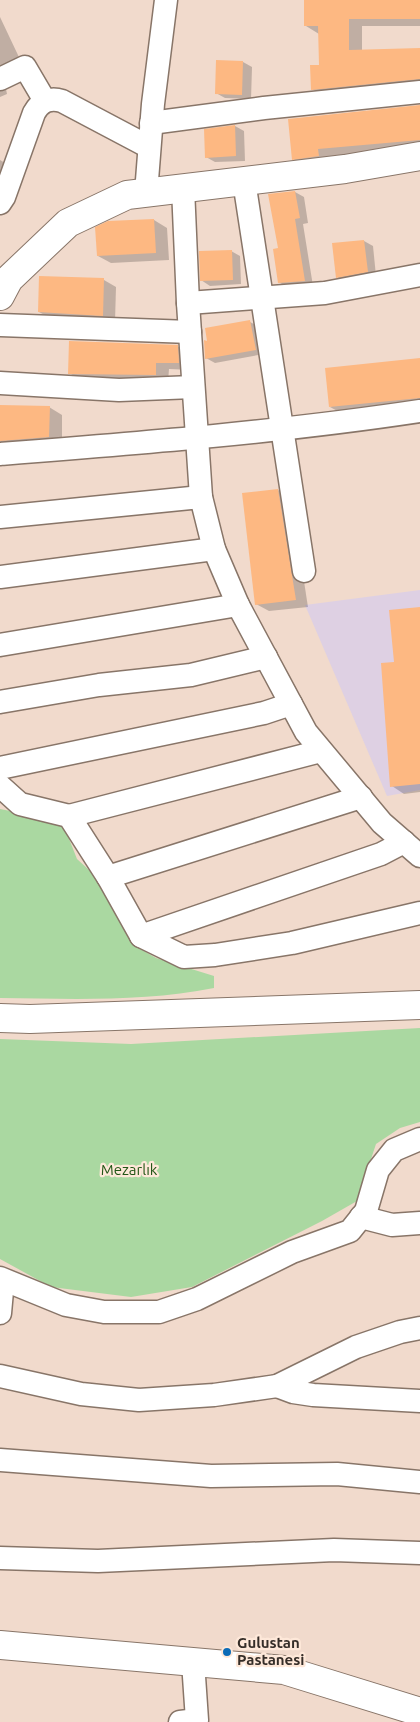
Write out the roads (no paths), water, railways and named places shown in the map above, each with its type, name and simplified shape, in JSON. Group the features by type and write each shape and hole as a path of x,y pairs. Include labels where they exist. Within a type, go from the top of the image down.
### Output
{"street":[{"path":"146,193 151,123 166,0"},
{"path":"0,79 25,68 44,101"},
{"path":"151,123 264,108 420,92"},
{"path":"0,203 4,197 36,108 44,101 62,101 149,147"},
{"path":"0,296 9,279 68,223 127,195 345,169 420,156"},
{"path":"244,181 304,571"},
{"path":"184,188 188,303 201,497 214,549 238,605 306,732 382,823 412,849"},
{"path":"188,303 325,293 420,275"},
{"path":"0,325 190,332"},
{"path":"0,383 119,390 193,387"},
{"path":"0,454 197,438 420,411"},
{"path":"0,517 201,497"},
{"path":"0,577 214,549"},
{"path":"0,645 238,605"},
{"path":"0,702 98,684 191,675 266,657"},
{"path":"0,768 264,713 291,704"},
{"path":"0,786 20,804 70,816 321,750"},
{"path":"108,877 361,797"},
{"path":"70,816 108,877 141,936 184,957 215,955 292,943 420,913"},
{"path":"141,936 381,854 412,849"},
{"path":"0,1018 30,1019 420,1005"},
{"path":"0,1313 1,1279 66,1304 104,1312 159,1312 198,1299 292,1252 350,1231 366,1211 378,1170 394,1150 420,1140"},
{"path":"361,1217 392,1225 420,1223"},
{"path":"0,1376 81,1394 139,1400 214,1395 277,1386 356,1347 400,1332 420,1328"},
{"path":"277,1386 293,1392 313,1395 420,1401"},
{"path":"0,1460 211,1476 337,1474 420,1482"},
{"path":"0,1558 98,1561 334,1550 420,1553"},
{"path":"0,1645 284,1670 420,1712"},
{"path":"191,1721 193,1662"}],"place":[{"name":"Gulustan Pastanesi","path":"227,1652"}],"park label":[{"name":"Mezarlık","path":"129,1170"}]}
